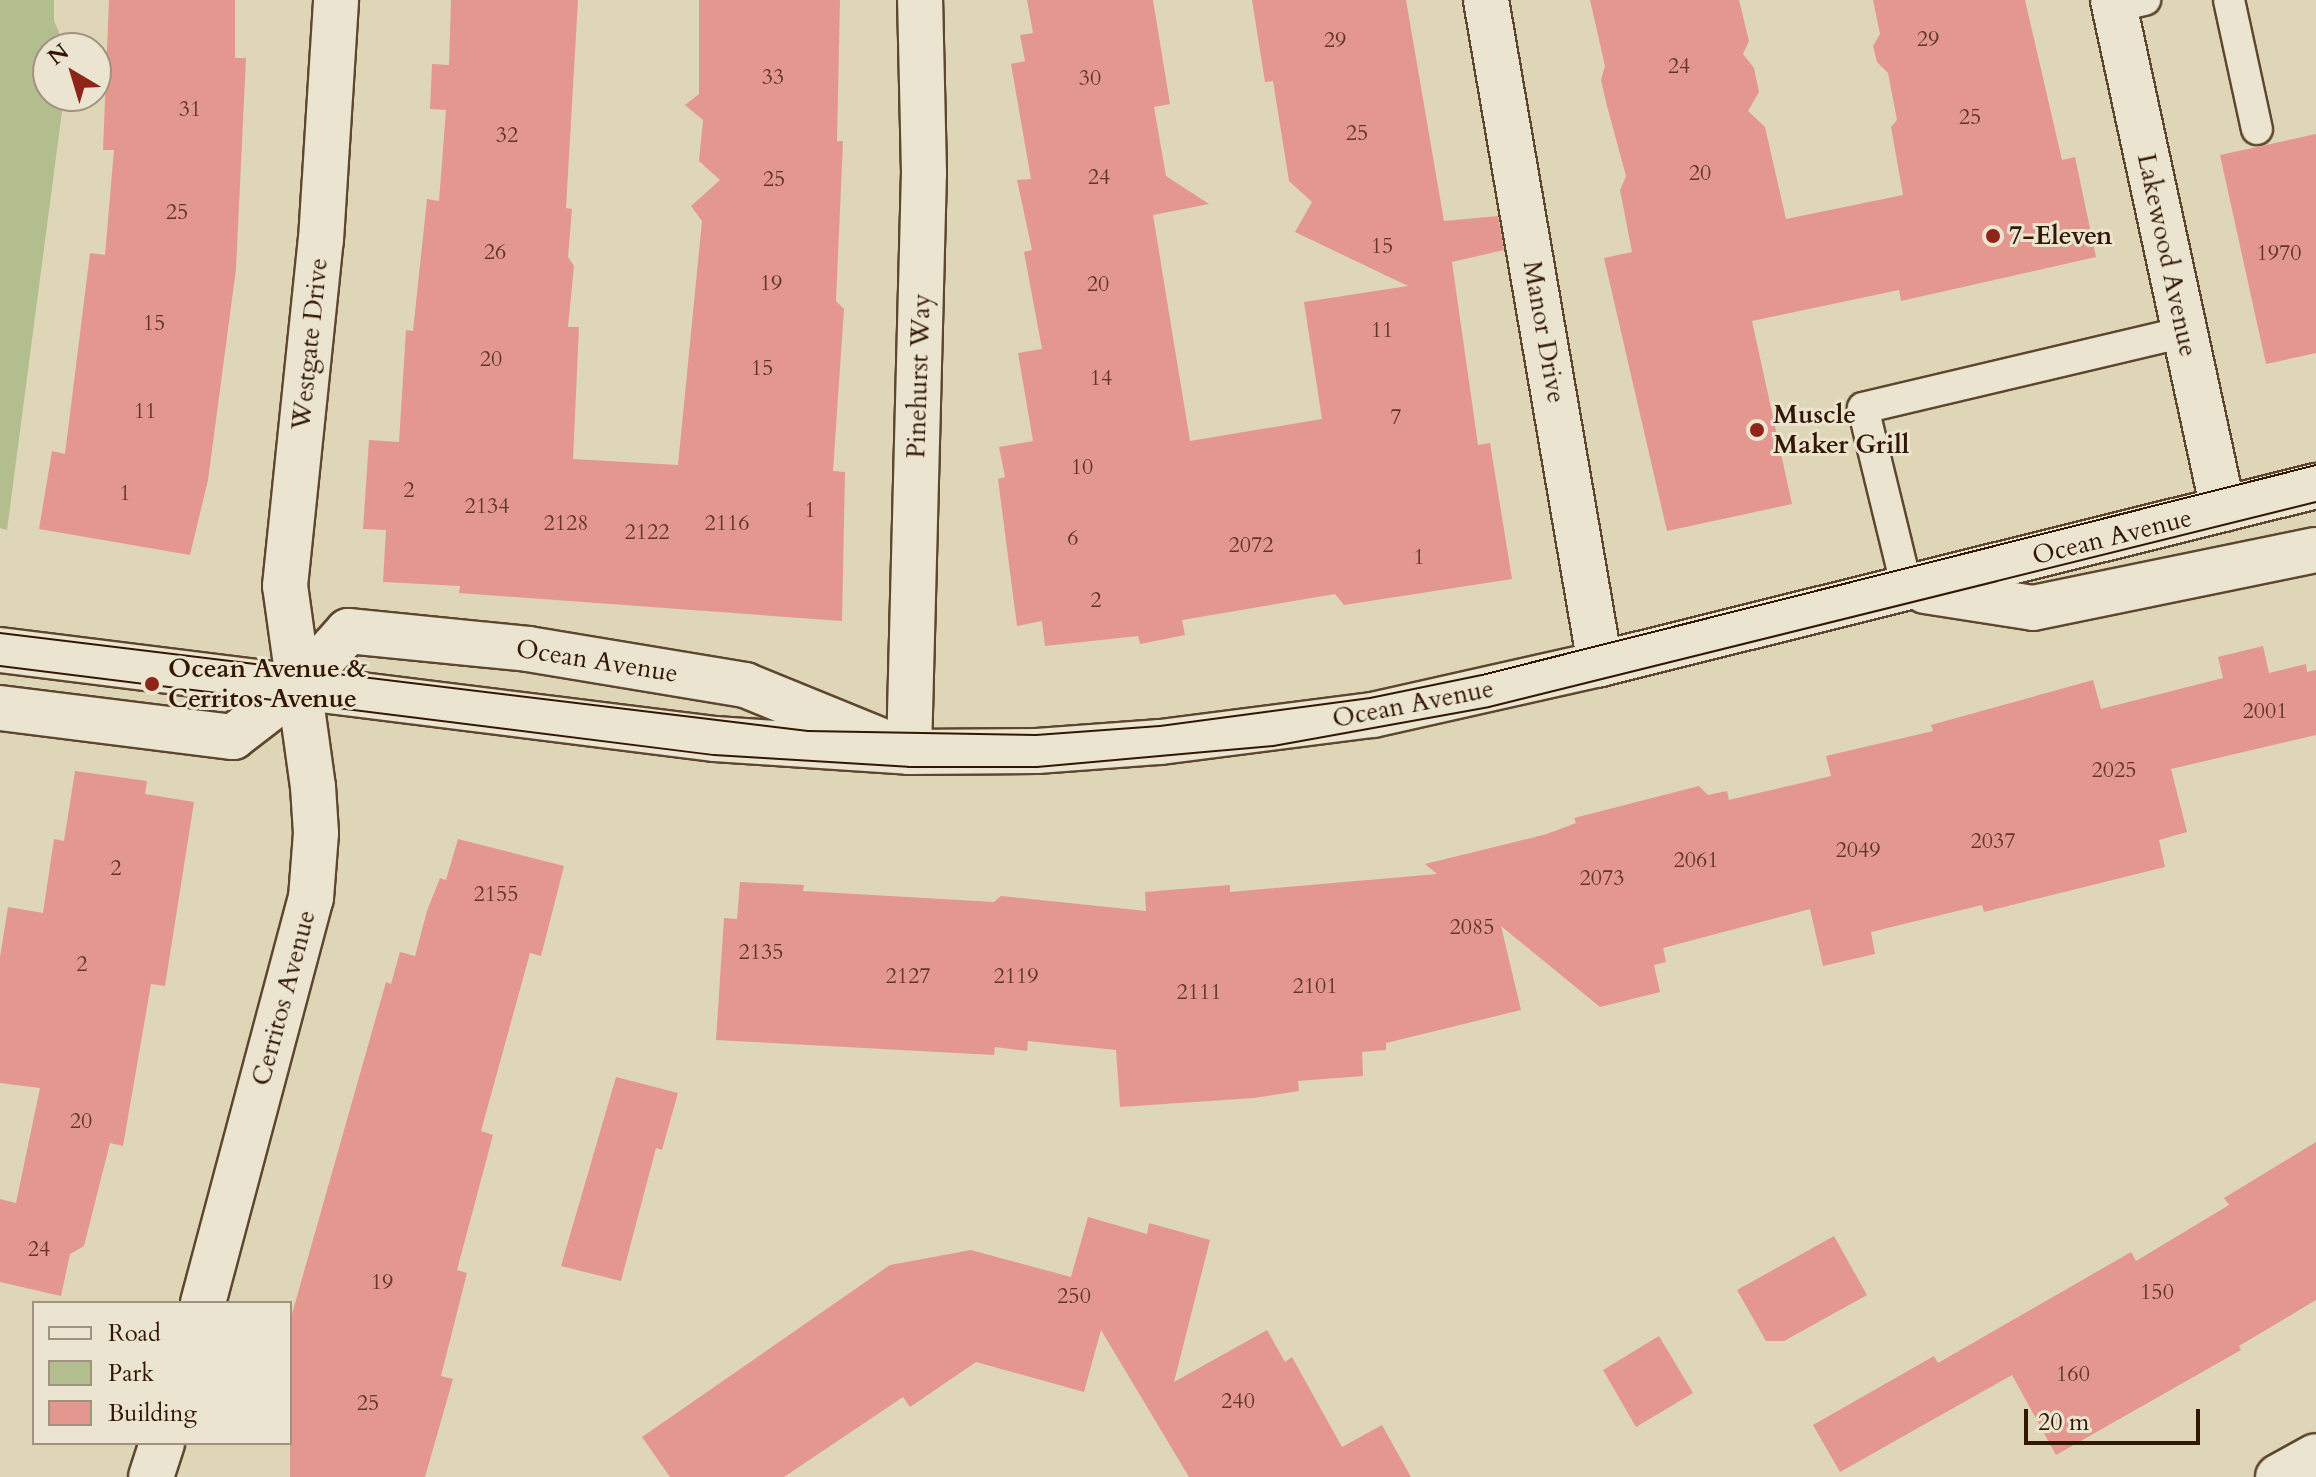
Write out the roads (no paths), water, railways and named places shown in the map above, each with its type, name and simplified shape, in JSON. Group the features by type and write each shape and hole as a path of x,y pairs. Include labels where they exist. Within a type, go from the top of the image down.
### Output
{"main road":[{"name":"Westgate Drive","path":"298,687 285,586 321,240 336,0"},
{"name":"Pinehurst Way","path":"909,752 924,173 920,0"},
{"name":"Manor Drive","path":"1486,0 1600,664"},
{"name":"Lakewood Avenue","path":"2124,2 2184,332 2223,509"},
{"name":"Ocean Avenue","path":"0,650 715,739 909,752 1037,751 1271,730 1373,715 1600,664 2316,486"},
{"name":"Ocean Avenue","path":"1907,588 2033,608 2316,550"},
{"name":"Ocean Avenue","path":"0,708 233,737 298,687 348,631 513,647 745,685 909,752"},
{"name":"Cerritos Avenue","path":"204,1301 311,898 316,833 298,687"},
{"path":"151,1477 161,1445"},
{"path":"2278,1477 2316,1456"}],"lane":[{"path":"2229,0 2257,129"},
{"path":"1907,588 1863,408 2184,332"}],"tram line":[{"path":"0,633 808,731 1036,735 1160,726 1370,698 1482,675 2316,465"},
{"path":"0,666 714,755 908,767 1037,767 1273,746 1489,707 2316,502"}],"place":[{"name":"7-Eleven","path":"1993,236"},
{"name":"Muscle Maker Grill","path":"1757,430"},
{"name":"Ocean Avenue & Cerritos Avenue","path":"152,684"}]}
